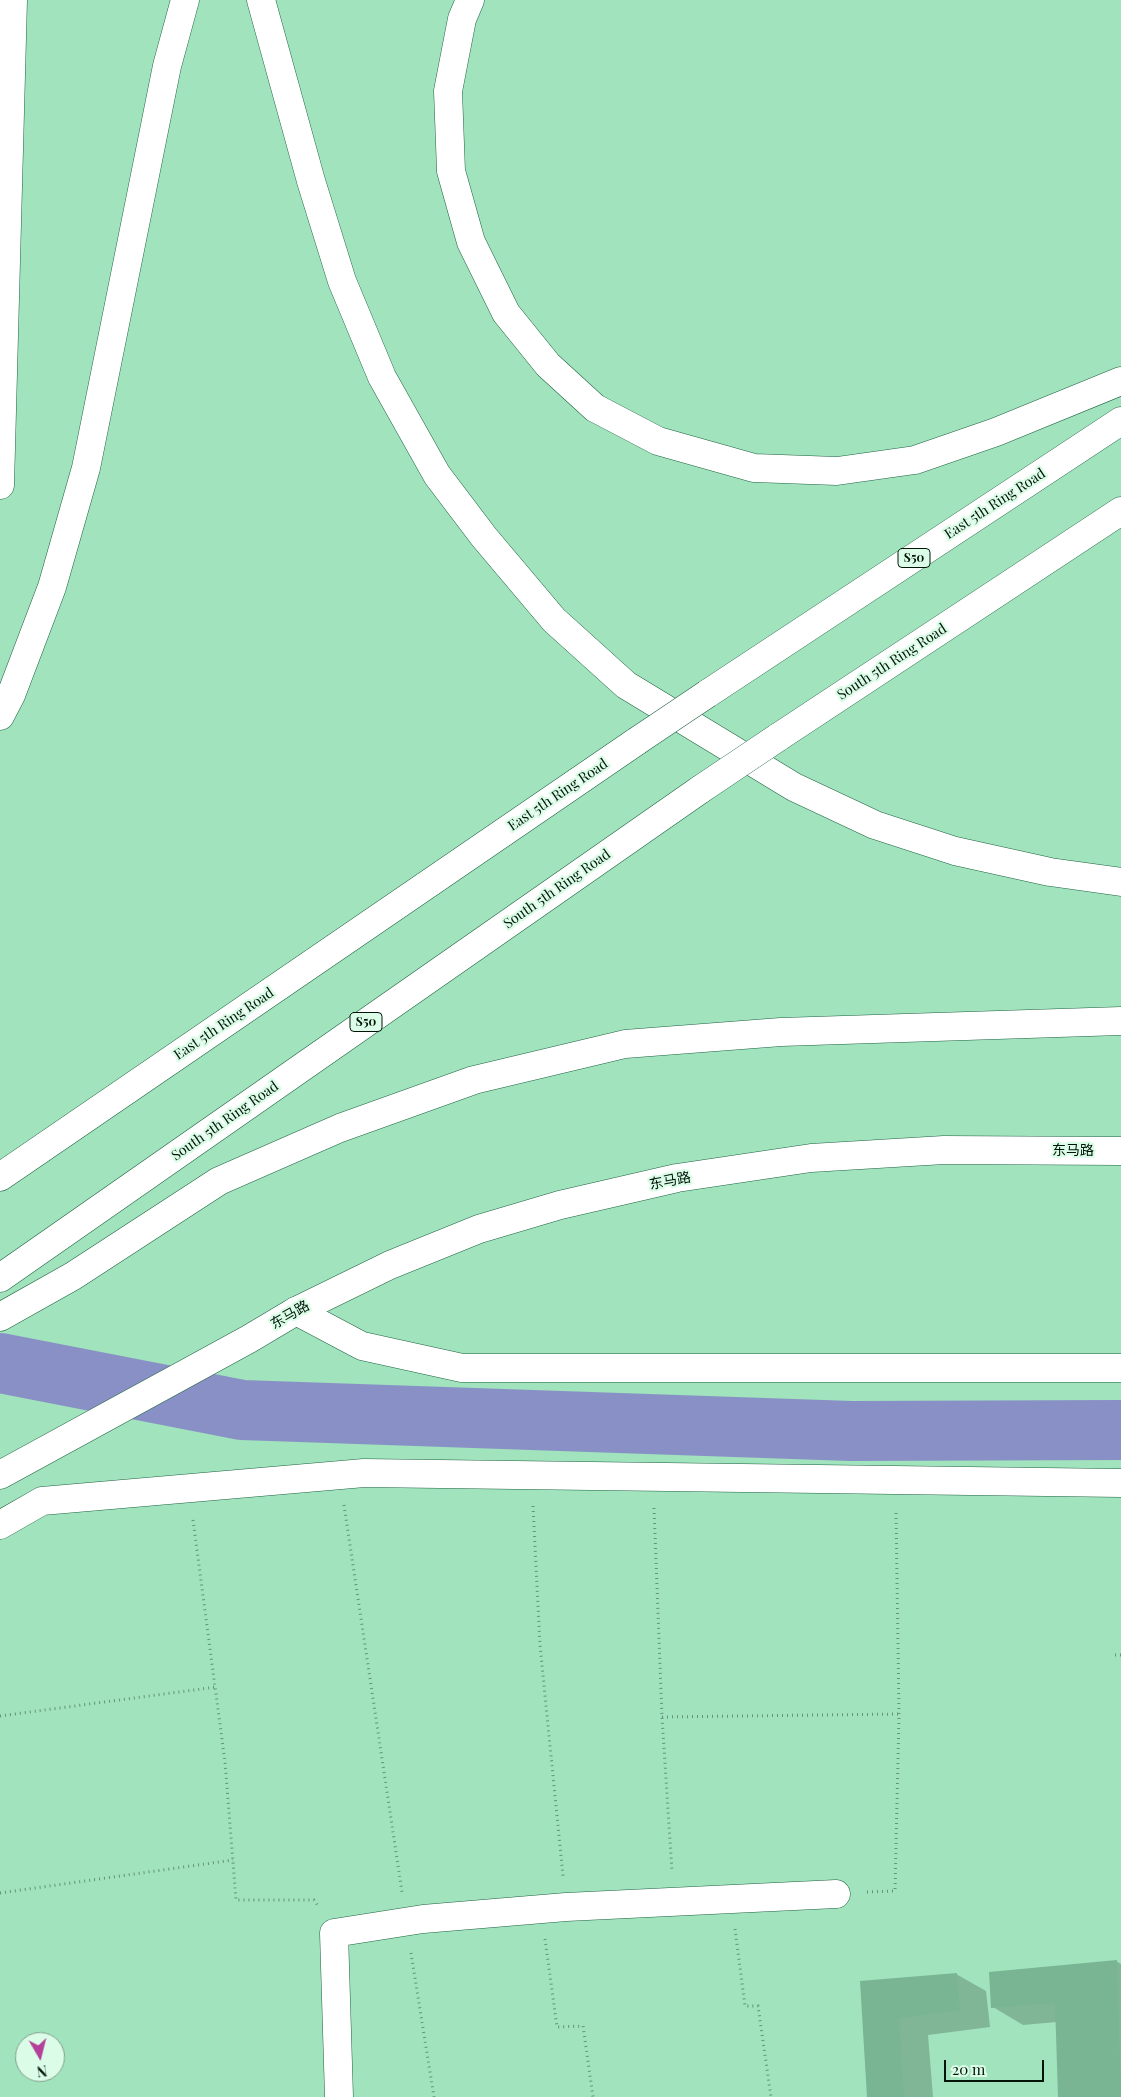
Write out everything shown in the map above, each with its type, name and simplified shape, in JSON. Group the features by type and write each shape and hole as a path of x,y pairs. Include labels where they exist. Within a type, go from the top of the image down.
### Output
{"main road":[{"path":"0,485 13,0"},
{"path":"0,716 11,695 52,587 86,468 148,168 167,66 186,0"},
{"path":"261,0 311,181 342,281 382,377 438,475 484,538 554,620 626,685 794,787 875,826 955,851 1050,872 1121,882"},
{"path":"470,0 462,19 448,91 451,171 471,242 506,313 548,365 595,408 658,441 754,468 837,471 915,460 996,432 1121,381"},
{"name":"East 5th Ring Road","path":"0,1177 637,741 1121,421"},
{"name":"South 5th Ring Road","path":"0,1278 700,789 1121,511"},
{"path":"0,1317 73,1276 219,1182 340,1128 474,1080 625,1044 781,1032 1121,1022"},
{"name":"东马路","path":"10,1470 249,1340 296,1311 390,1264 479,1229 560,1205 677,1178 820,1157 944,1150 1121,1151"},
{"path":"296,1311 362,1346 462,1368 1121,1368"},
{"path":"0,1525 42,1501 364,1473 1121,1483"},
{"path":"339,2097 334,1933 406,1921 554,1908 836,1894"}],"path":[{"path":"339,1475 434,2097"},
{"path":"531,1476 554,1908 557,2027 583,2026 593,2097"},
{"path":"653,1478 662,1717 674,1902"},
{"path":"836,1894 895,1891 899,1714 896,1481"},
{"path":"188,1489 225,1762 236,1900 314,1900 334,1933"},
{"path":"1115,1655 1121,1655"},
{"path":"0,1716 216,1687"},
{"path":"662,1717 899,1714"},
{"path":"0,1893 233,1860"},
{"path":"731,1899 745,2006 758,2006 771,2097"}],"building":[{"path":"1117,1960 1121,2097 1058,2097 1055,2003 991,2008 989,1972"},
{"path":"957,1973 960,2010 899,2018 904,2097 867,2097 860,1981"}],"waterway":[{"path":"0,1363 242,1410 851,1431 1121,1430"}]}
